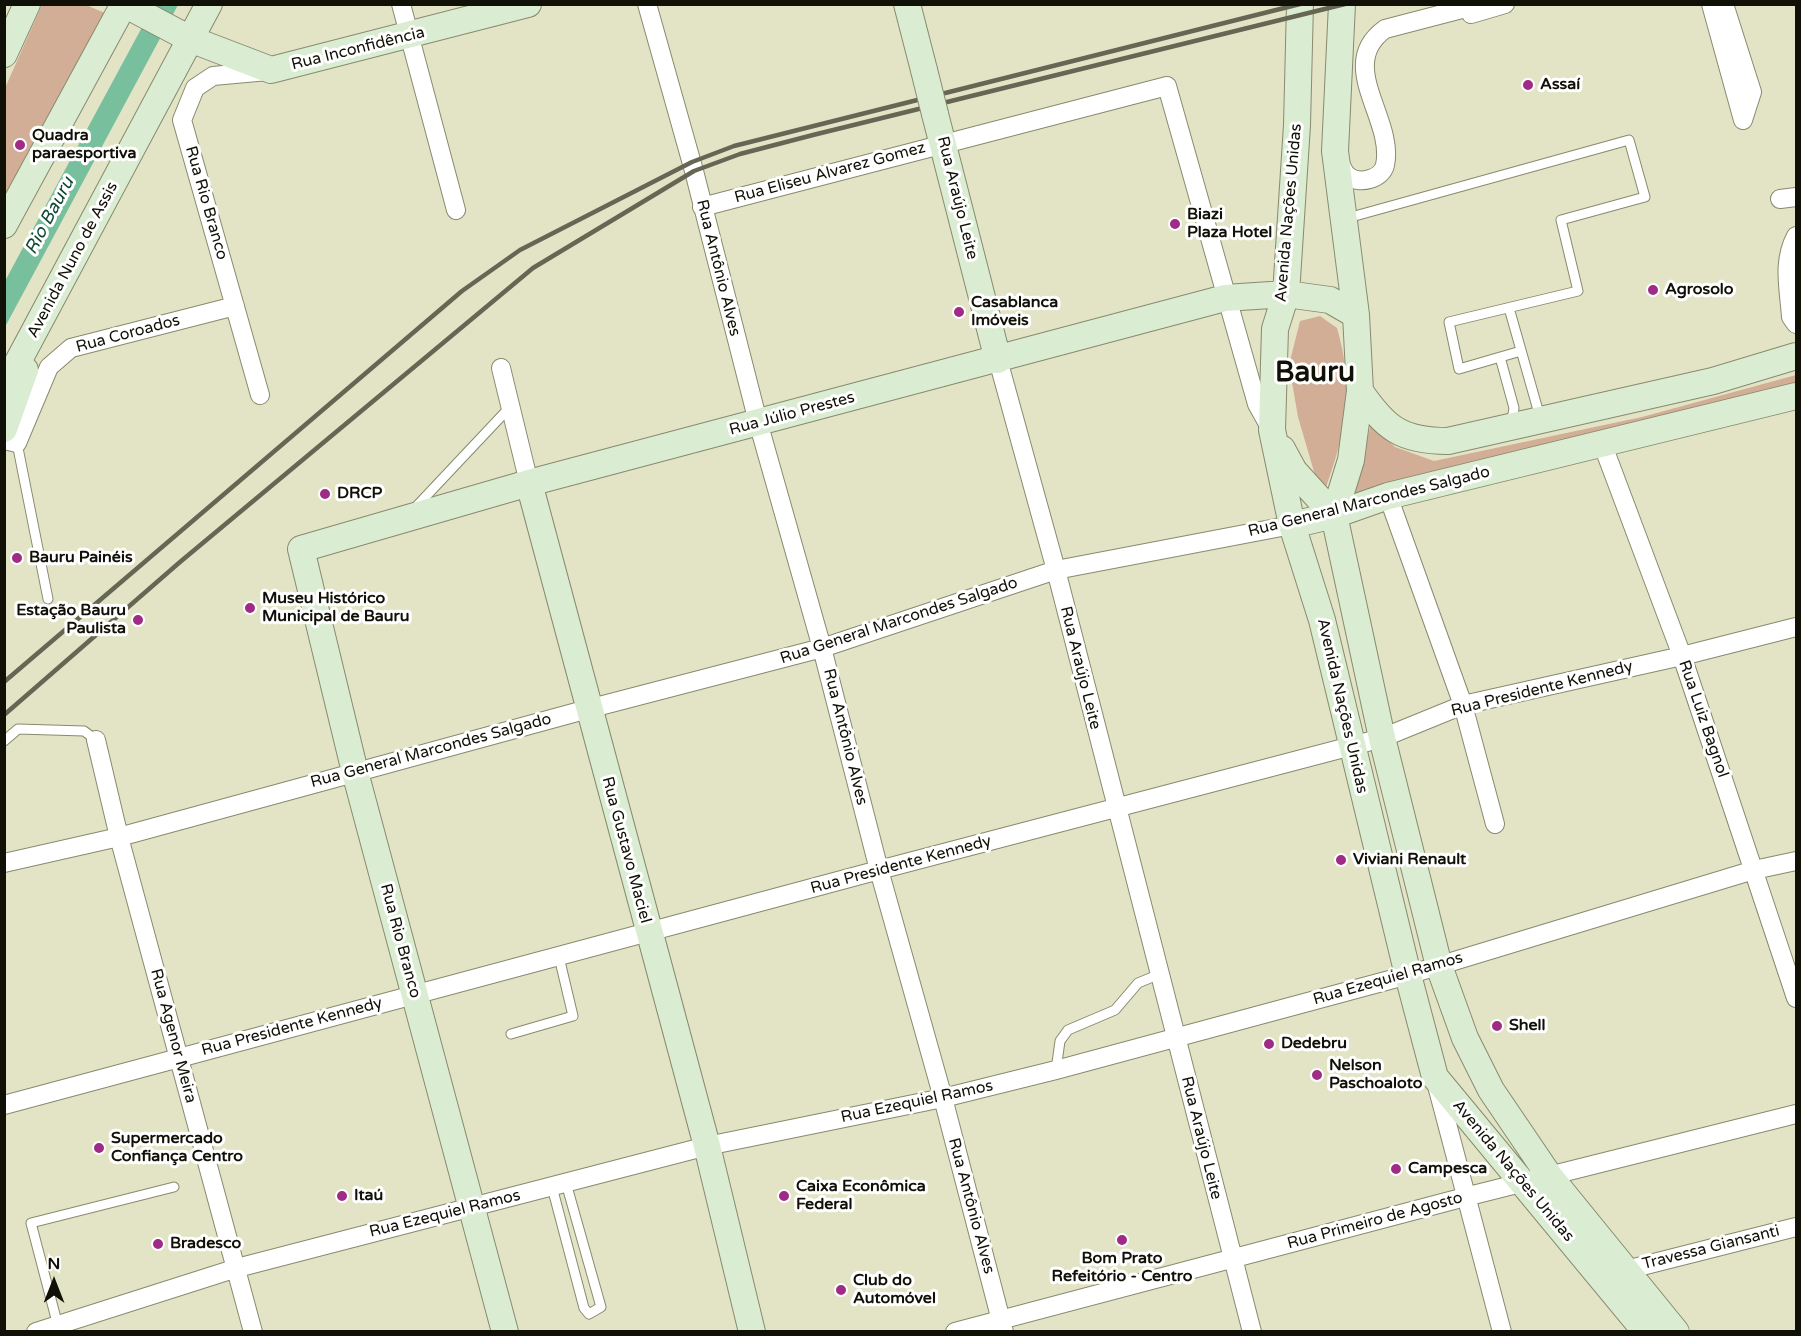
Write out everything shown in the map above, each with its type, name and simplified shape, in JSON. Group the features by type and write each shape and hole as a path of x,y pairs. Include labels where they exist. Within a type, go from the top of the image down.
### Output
{"street":[{"path":"4,54 27,4"},
{"name":"Avenida Nuno de Assis","path":"4,388 149,117 183,35 209,4"},
{"path":"401,4 456,210"},
{"name":"Rua Inconfidência","path":"131,8 183,35 271,70 528,4"},
{"name":"Rua Antônio Alves","path":"647,4 758,422 822,648 879,870 943,1098 1002,1325"},
{"name":"Rua Araújo Leite","path":"907,4 998,360 1056,570 1252,1332"},
{"name":"Avenida Nações Unidas","path":"1300,4 1297,125 1286,294 1275,329 1272,430 1292,525 1322,620 1350,746 1407,975 1435,1077 1646,1332"},
{"name":"Avenida Nações Unidas","path":"1342,4 1335,152 1356,315 1360,391 1351,460 1334,515 1382,738 1439,966 1465,1038 1491,1090 1550,1177 1676,1332"},
{"path":"1335,152 1349,178 1358,180 1376,178 1381,175 1385,165 1386,145 1364,72 1366,54 1372,38 1385,28 1481,4"},
{"path":"1339,189 1374,184 1384,178 1388,170 1390,149 1372,70 1378,44 1388,37 1505,4"},
{"path":"1725,6 1752,92 1743,120 1725,6"},
{"path":"4,225 131,8"},
{"path":"149,117 182,120 195,88 213,76 271,70"},
{"name":"Rua Eliseu Alvarez Gomez","path":"702,207 1167,86 1226,298"},
{"name":"Rua Rio Branco","path":"182,120 260,395"},
{"path":"1797,236 1789,250 1787,264 1791,317 1797,324"},
{"path":"1797,246 1797,279"},
{"name":"Rua Júlio Prestes","path":"301,549 529,483 1226,298 1286,294 1330,300 1356,315"},
{"path":"1226,298 1257,404 1294,471 1334,515"},
{"name":"Rua Coroados","path":"9,437 49,367 71,348 235,306"},
{"path":"9,437 44,316"},
{"path":"1360,391 1380,420 1420,441 1448,441 1713,381 1797,356"},
{"name":"Rua Gustavo Maciel","path":"501,368 588,709 707,1146 752,1332"},
{"name":"Rua General Marcondes Salgado","path":"4,863 119,837 588,709 822,648 1056,570 1292,525 1334,515 1388,496 1797,396"},
{"name":"Rua Luiz Bagnol","path":"1602,443 1682,656 1797,998"},
{"path":"1388,496 1463,705 1495,824"},
{"name":"Rua Rio Branco","path":"301,549 355,772 505,1332"},
{"name":"Rua Presidente Kennedy","path":"4,1104 1382,738 1463,705 1682,656 1797,627"},
{"name":"Rua Agenor Meira","path":"96,740 119,837 254,1332"},
{"name":"Rua Ezequiel Ramos","path":"36,1332 237,1268 707,1146 943,1098 1056,1070 1439,966 1754,870 1797,861"},
{"path":"1435,1077 1502,1332"},
{"name":"Rua Primeiro de Agosto","path":"955,1332 1002,1325 1465,1197 1797,1114"},
{"name":"Travessa Giansanti","path":"1626,1270 1797,1227"}],"lane":[{"path":"1342,219 1629,140 1646,197 1561,220 1578,291 1449,322 1459,369 1521,351"},
{"path":"1509,308 1538,410 1554,417"},
{"path":"1500,357 1514,408 1511,427"},
{"path":"405,518 510,407"},
{"path":"9,437 48,598"},
{"path":"4,741 18,729 84,731 96,740"},
{"path":"511,1034 573,1016 559,957"},
{"path":"1056,1070 1060,1041 1068,1030 1115,1010 1138,983 1160,974"},
{"path":"559,1185 601,1307 589,1314 584,1308 559,1185"},
{"path":"58,1326 31,1223 174,1187"}],"shaded area":[{"name":"Quadra paraesportiva","path":"42,5 86,5 105,13 5,203 5,88"},
{"path":"1320,316 1337,328 1347,389 1339,446 1326,487 1317,482 1298,417 1289,365 1300,321"},
{"path":"1796,375 1796,385 1355,495 1371,423 1395,447 1434,461 1642,417"}],"water":[{"name":"Rio Bauru","path":"154,5 178,5 5,327 5,281"}],"railway":[{"path":"4,682 462,291 520,250 692,162 734,146 1300,4"},
{"path":"4,715 180,562 533,268 694,171 740,154 813,135 1345,4"}],"place":[{"name":"Assaí","path":"1528,85"},
{"name":"Quadra paraesportiva","path":"20,145"},
{"name":"Biazi Plaza Hotel","path":"1175,224"},
{"name":"Agrosolo","path":"1653,290"},
{"name":"Casablanca Imóveis","path":"959,312"},
{"name":"DRCP","path":"325,494"},
{"name":"Bauru Painéis","path":"17,558"},
{"name":"Museu Histórico Municipal de Bauru","path":"250,608"},
{"name":"Estação Bauru Paulista","path":"138,620"},
{"name":"Viviani Renault","path":"1341,860"},
{"name":"Shell","path":"1497,1026"},
{"name":"Dedebru","path":"1269,1044"},
{"name":"Nelson Paschoaloto","path":"1317,1075"},
{"name":"Supermercado Confiança Centro","path":"99,1148"},
{"name":"Campesca","path":"1396,1169"},
{"name":"Itaú","path":"342,1196"},
{"name":"Caixa Econômica Federal","path":"784,1196"},
{"name":"Bom Prato Refeitório - Centro","path":"1122,1240"},
{"name":"Bradesco","path":"158,1244"},
{"name":"Club do Automóvel","path":"841,1290"}],"district":[{"name":"Bauru","path":"1315,374"}]}
